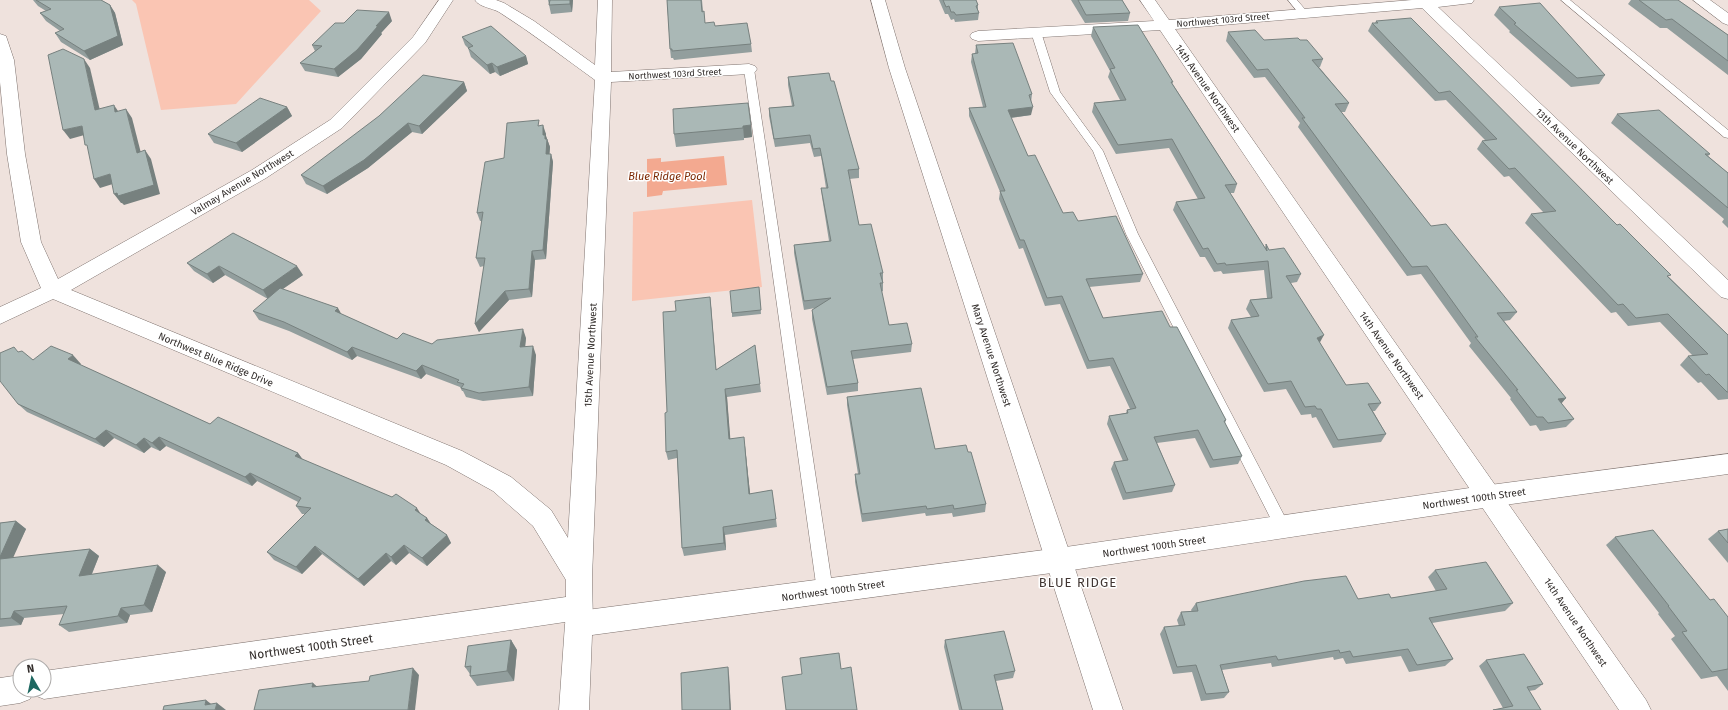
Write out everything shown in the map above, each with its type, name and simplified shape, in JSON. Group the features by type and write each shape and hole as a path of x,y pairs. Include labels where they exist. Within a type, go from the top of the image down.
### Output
{"street":[{"name":"Valmay Avenue Northwest","path":"0,316 53,291 259,174 336,124 419,40 446,0"},
{"path":"482,0 499,6 529,24 602,78"},
{"name":"15th Avenue Northwest","path":"574,710 579,616 579,578 602,115 605,0"},
{"name":"Mary Avenue Northwest","path":"878,0 900,76 1108,710"},
{"name":"14th Avenue Northwest","path":"1148,0 1636,710"},
{"name":"Northwest 103rd Street","path":"978,36 1164,25 1304,14 1424,2 1467,0"},
{"path":"1700,0 1728,20"},
{"name":"13th Avenue Northwest","path":"1424,2 1728,292"},
{"path":"0,39 6,60 8,157 31,242 53,291"},
{"name":"Northwest 103rd Street","path":"602,78 749,69"},
{"name":"Northwest Blue Ridge Drive","path":"53,291 454,458 502,484 542,518 579,578"},
{"name":"Northwest 100th Street","path":"52,685 579,616 825,591 1059,560 1490,496 1728,464"},
{"path":"0,692 12,690"}],"lane":[{"path":"1292,0 1304,14"},
{"path":"1565,0 1728,134"},
{"path":"1036,32 1055,92 1098,151 1132,234 1282,526"},
{"path":"749,69 825,591"}],"shaded area":[{"path":"132,0 309,0 321,11 236,104 161,110 136,4"},
{"path":"752,200 762,287 632,301 633,212"}],"water":[{"name":"Blue Ridge Pool","path":"724,156 727,185 663,191 662,195 647,197 647,159 661,158 661,162"}],"building":[{"path":"36,0 101,0 110,5 118,36 84,51 55,33 64,29 40,13 51,9"},
{"path":"550,0 570,0 570,4 549,5"},
{"path":"667,0 701,0 705,23 714,22 715,26 747,23 751,44 672,51 672,49 670,49"},
{"path":"943,0 976,0 978,5 976,6 979,13 956,15 954,12 951,12 949,6 946,7"},
{"path":"1078,0 1122,0 1130,13 1086,15"},
{"path":"1639,0 1678,0 1728,35 1728,61 1672,19 1666,20"},
{"path":"1540,3 1605,75 1577,78 1514,24 1516,23 1499,7"},
{"path":"357,10 389,12 357,50 334,69 300,63 322,46 312,45 335,23 344,23"},
{"path":"1411,18 1617,225 1620,224 1671,275 1667,276 1728,335 1728,392 1709,374 1706,375 1688,356 1708,354 1668,314 1636,318 1623,304 1618,305 1531,214 1556,211 1515,168 1509,169 1482,141 1497,139 1450,91 1439,93 1372,23 1378,23 1376,21"},
{"path":"1138,25 1173,82 1171,82 1237,184 1225,185 1267,251 1266,244 1269,250 1284,248 1301,274 1286,276 1324,335 1317,338 1346,385 1368,383 1381,403 1368,404 1386,434 1338,440 1321,409 1317,409 1315,406 1305,407 1291,381 1268,384 1231,320 1259,316 1250,300 1272,298 1268,261 1226,265 1225,263 1217,264 1208,248 1203,249 1176,202 1205,198 1172,139 1118,145 1094,103 1126,100 1110,69 1115,68 1093,27"},
{"path":"491,26 526,56 497,67 492,63 487,65 468,48 473,46 462,37"},
{"path":"1255,30 1264,40 1298,38 1300,40 1307,40 1323,59 1312,60 1349,103 1335,104 1431,226 1446,224 1517,312 1497,313 1566,398 1558,399 1574,419 1548,423 1543,417 1537,417 1516,390 1518,390 1475,337 1478,337 1427,266 1412,267 1302,118 1305,118 1268,69 1257,70 1228,32"},
{"path":"1013,43 1032,94 1029,95 1033,107 1008,110 1028,156 1035,155 1063,213 1073,212 1078,221 1116,216 1143,274 1086,279 1103,318 1162,311 1170,327 1177,327 1226,420 1224,421 1242,456 1213,460 1198,430 1154,437 1175,485 1126,493 1114,462 1128,460 1109,416 1128,413 1127,410 1136,408 1113,358 1089,361 1062,296 1047,298 1024,240 1020,240 1000,191 1005,191 969,108 986,107 972,54 978,53 976,45"},
{"path":"63,49 84,59 95,110 114,105 115,112 126,109 137,153 145,150 154,185 118,196 117,193 114,194 110,174 94,179 87,145 85,145 82,126 63,130 48,55"},
{"path":"829,73 831,81 834,81 859,169 848,170 859,225 871,224 883,273 880,273 883,283 880,283 889,325 907,323 912,344 851,351 858,383 827,387 812,310 831,298 804,301 794,245 831,241 821,188 828,188 820,148 813,149 810,135 774,139 769,108 794,106 788,77"},
{"path":"423,75 464,82 419,126 408,123 364,160 323,186 301,175 379,116"},
{"path":"260,98 287,107 236,143 208,134"},
{"path":"748,103 751,125 743,126 743,128 674,134 673,109"},
{"path":"1659,110 1710,154 1705,154 1728,173 1728,208 1617,114"},
{"path":"539,120 538,126 543,125 543,135 545,135 545,139 547,139 546,154 551,154 543,250 532,251 529,289 505,291 475,324 485,258 476,258 483,212 477,213 485,162 504,158 507,123"},
{"path":"233,233 297,266 263,290 219,266 207,274 187,263"},
{"path":"759,287 761,310 732,313 730,291"},
{"path":"280,288 338,308 335,311 397,339 403,333 432,344 437,340 523,329 520,347 533,346 529,387 479,393 461,388 464,384 457,382 459,380 422,365 416,371 352,347 347,352 284,322 253,311"},
{"path":"710,297 716,370 755,345 760,384 725,389 729,439 744,437 749,494 772,490 776,519 723,527 724,543 682,548 677,450 666,452 665,413 667,412 663,312 676,311 675,301"},
{"path":"51,346 73,355 68,359 210,424 218,417 298,453 295,456 392,497 396,494 417,508 415,510 427,518 425,520 447,535 422,558 404,545 391,557 386,553 358,579 315,546 296,567 267,552 311,508 296,506 301,498 250,473 245,477 159,437 152,443 144,438 136,445 106,430 95,439 18,404 0,381 0,353 14,347 18,352 22,351 33,360"},
{"path":"921,388 935,449 966,445 968,452 971,452 986,504 954,509 953,505 927,509 926,506 862,514 855,474 860,474 847,397"},
{"path":"16,521 0,557 0,523"},
{"path":"1728,529 1728,543 1718,531"},
{"path":"1653,530 1710,600 1714,599 1728,617 1728,669 1712,672 1682,632 1687,631 1615,537"},
{"path":"90,549 79,576 158,565 144,605 121,608 118,616 59,625 67,606 14,611 11,618 0,619 0,559"},
{"path":"1486,562 1513,603 1429,618 1453,659 1417,665 1408,649 1353,657 1350,651 1340,653 1339,650 1278,660 1276,656 1220,665 1229,692 1206,694 1196,665 1177,667 1164,627 1185,625 1181,612 1198,611 1196,603 1304,581 1346,576 1358,599 1389,594 1391,598 1447,589 1435,570"},
{"path":"1004,631 1015,671 994,675 1003,710 962,710 945,640"},
{"path":"511,640 507,671 470,676 471,666 465,667 468,646"},
{"path":"839,653 841,669 851,667 857,710 786,710 782,677 802,674 800,658"},
{"path":"1524,654 1543,684 1527,687 1541,710 1493,710 1513,706 1486,660"},
{"path":"728,667 730,710 682,710 681,673"},
{"path":"413,668 408,710 254,710 259,690 313,683 312,687 369,681 370,676"},
{"path":"206,700 205,705 217,703 215,710 163,710 164,706"}],"district":[{"name":"BLUE RIDGE","path":"1078,582"}]}
